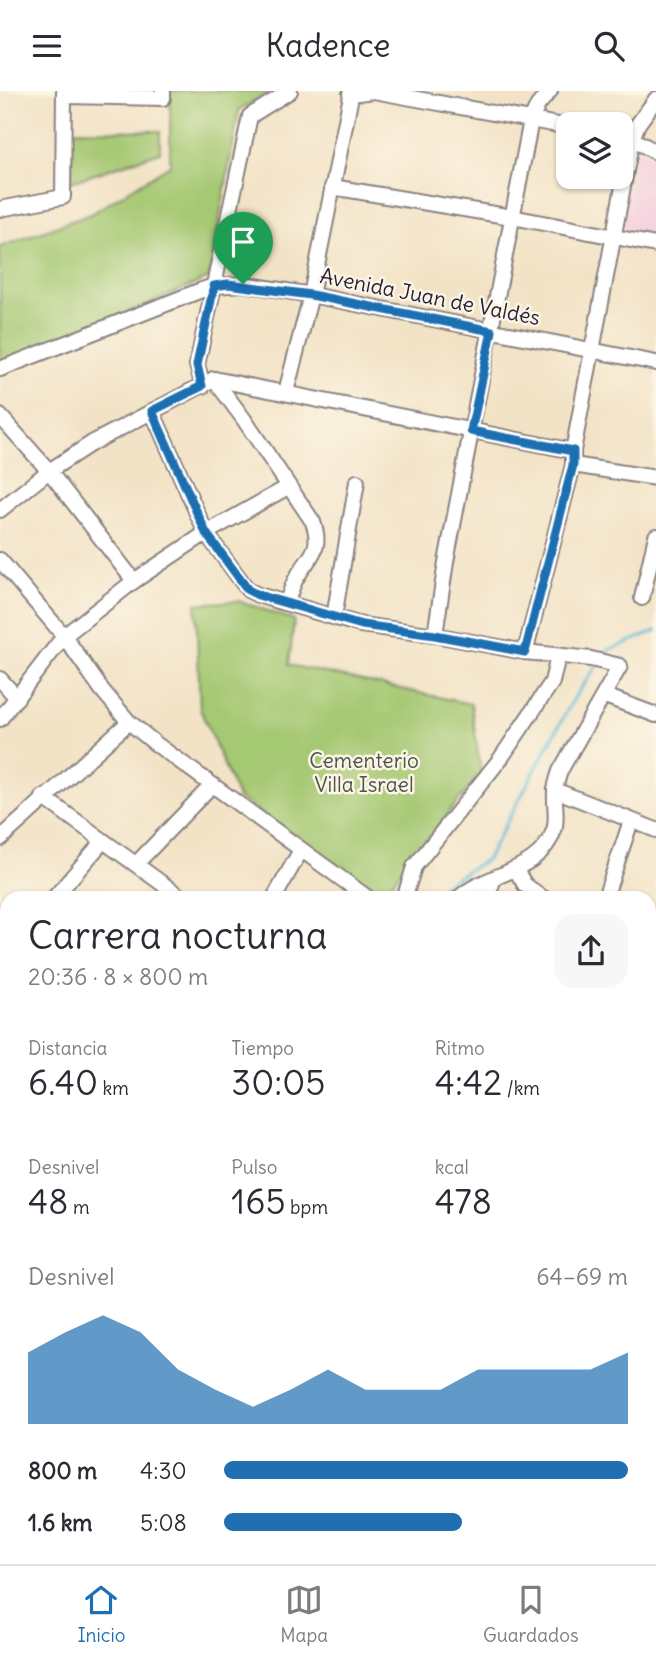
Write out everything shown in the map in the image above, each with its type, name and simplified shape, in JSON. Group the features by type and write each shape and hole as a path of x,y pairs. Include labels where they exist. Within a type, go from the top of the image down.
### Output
{"street":[{"path":"286,603 317,545 313,522 197,365 250,116 290,91"},
{"path":"435,635 531,120 538,105 550,91"},
{"path":"286,392 311,295 351,92 435,96 556,125"},
{"path":"0,209 63,197 64,94 163,95"},
{"path":"633,130 656,99"},
{"path":"633,141 656,152"},
{"path":"332,187 512,217 656,245"},
{"path":"525,652 573,458 620,189"},
{"name":"Avenida Juan de Valdés","path":"0,369 214,286 243,284 656,363"},
{"path":"0,510 49,471 92,443 208,382 286,392 471,431 656,478"},
{"path":"152,411 206,533 248,590 362,625 614,664 604,696 560,771 555,790 554,830 548,842 516,870 475,885 468,891"},
{"path":"0,416 49,471 134,581"},
{"path":"334,617 356,482"},
{"path":"0,719 64,636 134,581 206,533 288,487"},
{"path":"642,598 656,536"},
{"path":"0,560 64,636 102,690 129,722 358,891"},
{"path":"407,891 414,867 501,758 552,682 558,656"},
{"path":"0,679 17,698"},
{"path":"604,696 656,715"},
{"path":"0,839 43,797 129,722"},
{"path":"136,864 212,785"},
{"path":"555,790 656,830"},
{"path":"43,797 169,891"},
{"path":"607,891 632,821"},
{"path":"60,891 103,841"},
{"path":"278,891 301,850"},
{"path":"516,870 525,884 534,891"},
{"path":"489,891 494,877"}],"shaded area":[{"path":"641,150 656,158 656,236 627,230 621,224 628,189 633,189 635,154"}],"green space":[{"path":"170,91 271,91 239,110 209,278 0,365 0,247 91,214 170,165"},
{"path":"71,130 160,131 160,152 71,182"},
{"name":"Cementerio Villa Israel","path":"238,601 294,620 289,665 471,704 481,773 385,891 376,891 238,798 200,709 196,604"}],"waterway":[{"path":"603,658 609,650 656,631"},
{"path":"438,891 442,886 487,859 574,698 598,664"}],"route":[{"path":"243,284 492,331 471,431 573,451 573,465 525,652 362,625 248,590 206,533 152,411 202,386 197,365 214,286 243,284"}]}
